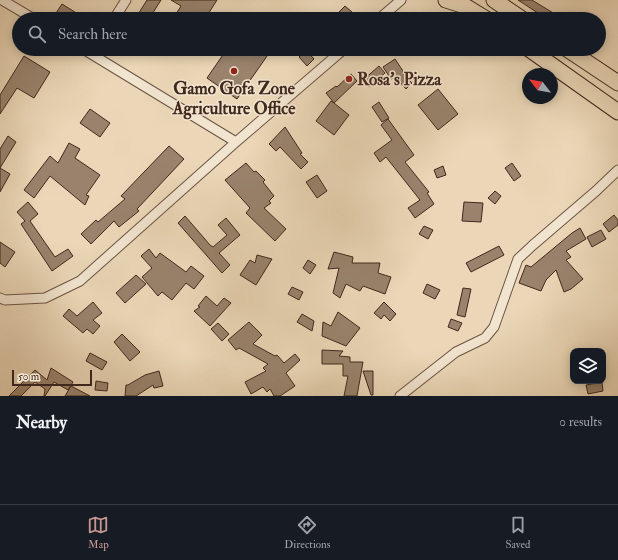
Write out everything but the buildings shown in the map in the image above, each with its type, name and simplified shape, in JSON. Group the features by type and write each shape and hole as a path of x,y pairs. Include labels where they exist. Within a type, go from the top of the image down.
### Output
{"highway":[{"path":"446,0 465,6 475,12"},
{"path":"494,0 512,12"},
{"path":"539,56 618,112"},
{"path":"578,56 617,80"}],"street":[{"path":"2,0 22,12"},
{"path":"118,12 126,0"},
{"path":"387,12 401,0"},
{"path":"99,56 236,142"},
{"path":"0,298 6,300 45,298 80,282 236,142 336,56"},
{"path":"400,396 456,352 485,338 494,327 518,259 618,170"}],"place":[{"name":"Gamo Gofa Zone Agriculture Office","path":"234,71"},
{"name":"Rosa's Pizza","path":"349,79"}]}
